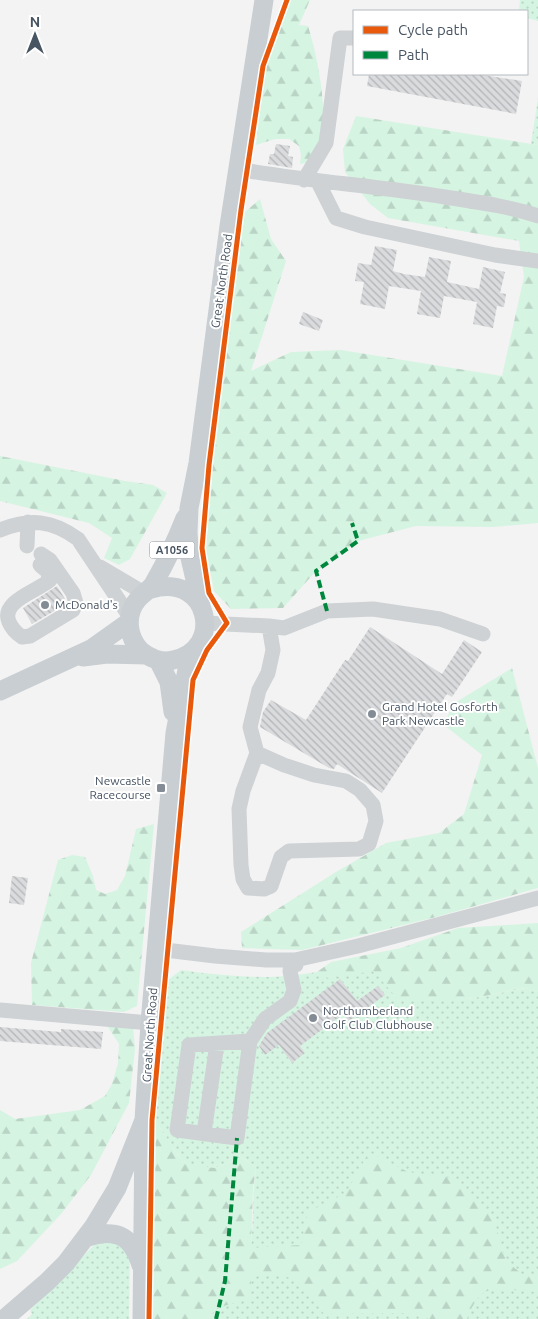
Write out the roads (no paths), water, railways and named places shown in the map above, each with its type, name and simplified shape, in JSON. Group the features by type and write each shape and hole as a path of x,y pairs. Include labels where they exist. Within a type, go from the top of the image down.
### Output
{"main road":[{"name":"A1056","path":"256,54 264,0"},
{"name":"A1056","path":"256,54 277,0"},
{"name":"Great North Road","path":"189,508 198,463 238,170 256,54"},
{"name":"A1056","path":"148,591 170,554 189,508"},
{"name":"A1056","path":"189,508 190,558 203,614"},
{"path":"69,660 107,654 152,657 169,661 180,659 190,654 201,640 203,614 194,597 185,590 174,586 162,586 148,591 132,608 129,620 133,641 152,657"},
{"path":"0,691 69,660 103,642 129,620"},
{"name":"Great North Road","path":"4,1319 66,1263 94,1226 117,1188 144,1120 150,1022 175,733 190,654"},
{"name":"Great North Road","path":"152,657 169,682 175,733"},
{"path":"142,1319 144,1120"},
{"path":"85,1238 99,1233 112,1233 124,1237 134,1247 143,1270"}],"street":[{"path":"311,181 326,143 340,38 353,38"},
{"path":"238,170 311,181 400,190 522,211 538,216"},
{"path":"311,181 336,218 365,227 496,255 538,261"},
{"path":"0,530 28,522 49,523 78,539 129,620"},
{"path":"27,546 28,522"},
{"path":"40,559 50,560 73,593 76,603 73,610 30,636 22,637 14,631 10,624 8,609 13,603 49,582 47,571 40,559"},
{"path":"94,563 148,591"},
{"path":"203,614 284,628 327,611 373,609 440,619 483,634"},
{"path":"257,753 291,768 314,775 346,781 360,790 373,805 376,821 369,844 359,849 288,851 281,857 271,886 264,889 248,888 243,879 239,809 257,753 250,727 259,690 268,673 273,650 269,626"},
{"path":"157,949 215,956 294,960 358,946 538,898"},
{"path":"250,1041 189,1046 177,1130 238,1138 250,1041 265,1019 290,1001 294,990 290,971 291,966 296,965 294,960"},
{"path":"0,1010 150,1022"},
{"path":"204,1133 216,1044"}],"place":[{"name":"McDonald's","path":"45,605"},
{"name":"Grand Hotel Gosforth Park Newcastle","path":"372,714"},
{"name":"Newcastle Racecourse","path":"161,788"},
{"name":"Northumberland Golf Club Clubhouse","path":"313,1018"}]}
